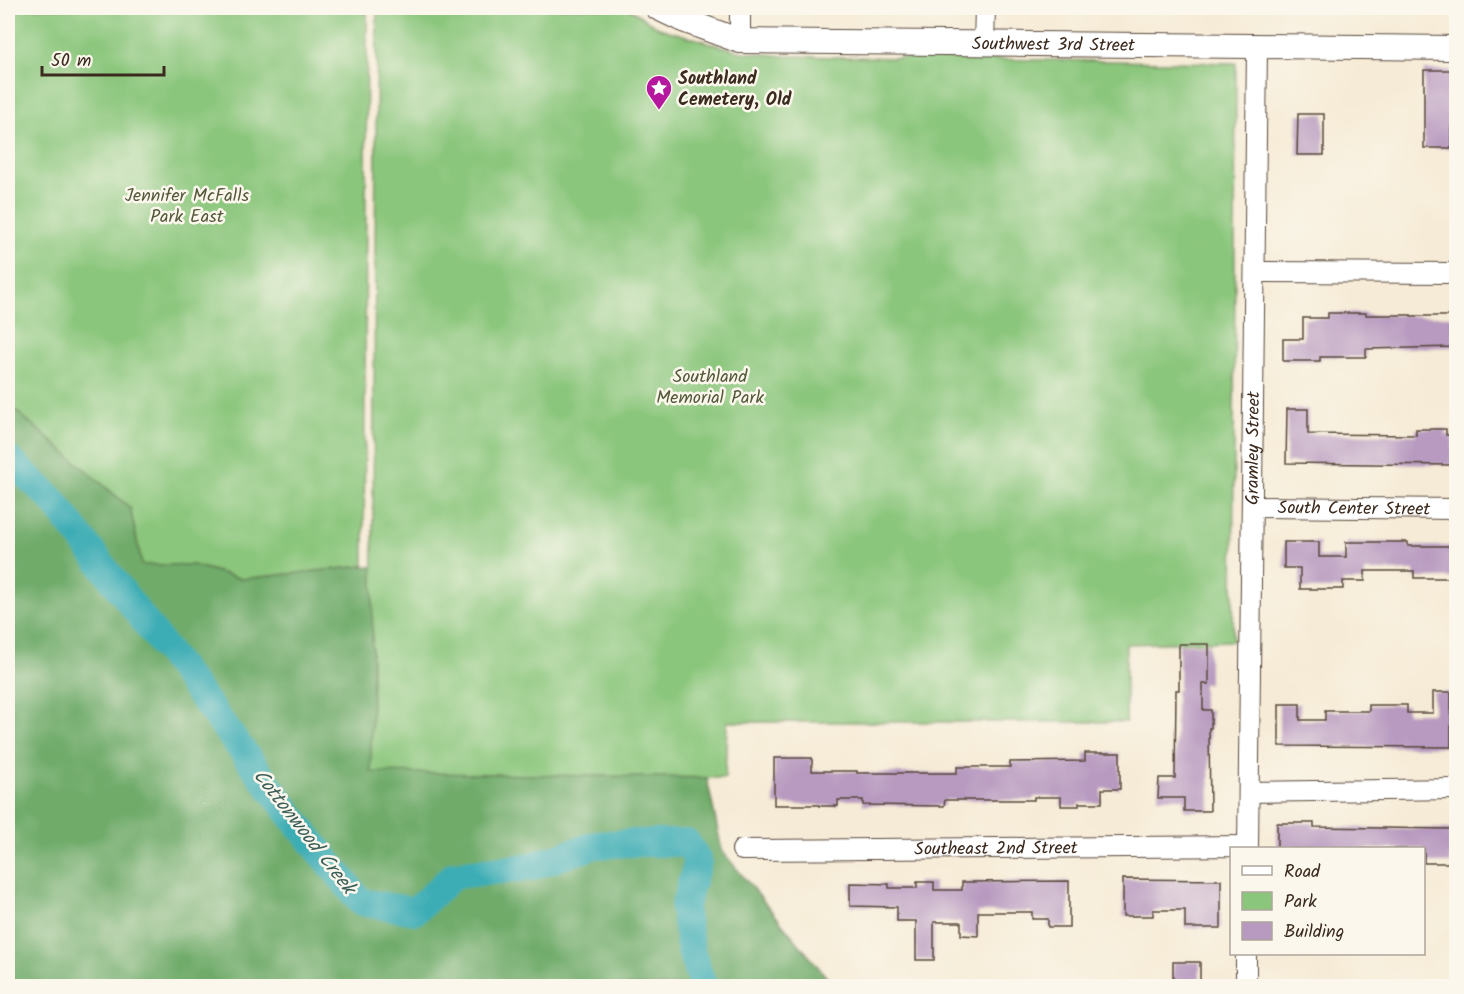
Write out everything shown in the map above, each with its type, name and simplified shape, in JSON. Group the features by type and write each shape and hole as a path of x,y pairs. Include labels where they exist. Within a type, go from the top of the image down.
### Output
{"street":[{"name":"Southwest 3rd Street","path":"658,8 740,41 1456,48"},
{"path":"740,8 740,41"},
{"path":"984,44 985,8"},
{"name":"Gramley Street","path":"1248,847 1257,47"},
{"path":"1255,272 1456,273"},
{"name":"South Center Street","path":"1252,507 1456,509"},
{"path":"1249,792 1456,789"},
{"name":"Southeast 2nd Street","path":"742,850 1230,848"},
{"path":"1246,955 1246,987"}],"green space":[{"name":"Jennifer McFalls Park East","path":"8,8 367,8 364,566 242,579 193,565 142,565 130,508 8,404"},
{"name":"Southland Memorial Park","path":"377,8 628,8 659,28 742,52 785,56 1236,63 1233,641 1126,644 1126,722 727,722 725,778 371,773"},
{"path":"8,404 130,508 142,565 193,565 242,579 364,566 373,567 371,772 707,778 722,851 834,986 8,986"}],"building":[{"path":"1424,70 1450,70 1451,76 1456,76 1456,113 1452,113 1452,148 1424,148"},
{"path":"1298,114 1324,114 1324,155 1297,155"},
{"path":"1328,313 1454,316 1454,347 1366,349 1366,357 1320,357 1320,361 1283,361 1283,339 1303,339 1303,318 1328,318"},
{"path":"1287,409 1308,409 1308,434 1416,435 1416,429 1446,429 1446,435 1453,435 1453,465 1286,463"},
{"path":"1284,542 1319,542 1319,557 1346,557 1346,542 1408,542 1408,546 1452,546 1452,578 1414,578 1414,571 1365,571 1365,581 1343,581 1343,589 1300,589 1300,568 1284,568"},
{"path":"1179,644 1209,644 1209,684 1203,684 1203,710 1211,710 1211,728 1209,728 1210,811 1184,811 1184,798 1158,798 1159,778 1175,778"},
{"path":"1433,692 1451,692 1451,747 1279,746 1279,704 1300,704 1300,720 1325,720 1325,711 1369,711 1369,705 1407,705 1407,713 1433,713"},
{"path":"1085,753 1120,753 1120,789 1102,789 1102,803 1061,806 1061,797 1034,797 1034,800 945,800 944,806 863,805 863,800 838,800 838,806 774,805 774,758 812,758 812,771 957,773 957,767 1010,767 1010,762 1085,761"},
{"path":"1277,823 1314,823 1314,827 1450,829 1450,863 1425,863 1425,847 1277,847"},
{"path":"1123,879 1221,880 1221,928 1185,928 1185,910 1153,910 1153,916 1123,916"},
{"path":"1069,881 1069,927 1048,927 1048,919 1032,919 1032,912 978,912 978,936 961,935 961,922 934,922 934,960 916,960 916,921 897,921 897,907 850,906 850,883 889,884 889,888 917,888 917,882 934,882 934,890 962,890 962,882"},
{"path":"1173,962 1200,962 1200,987 1173,987"}],"waterway":[{"name":"Cottonwood Creek","path":"8,459 52,499 297,823 361,902 415,911 454,875 530,867 595,845 687,843 698,861 684,908 691,951 703,986"}],"place":[{"name":"Southland Cemetery, Old","path":"659,111"}]}
